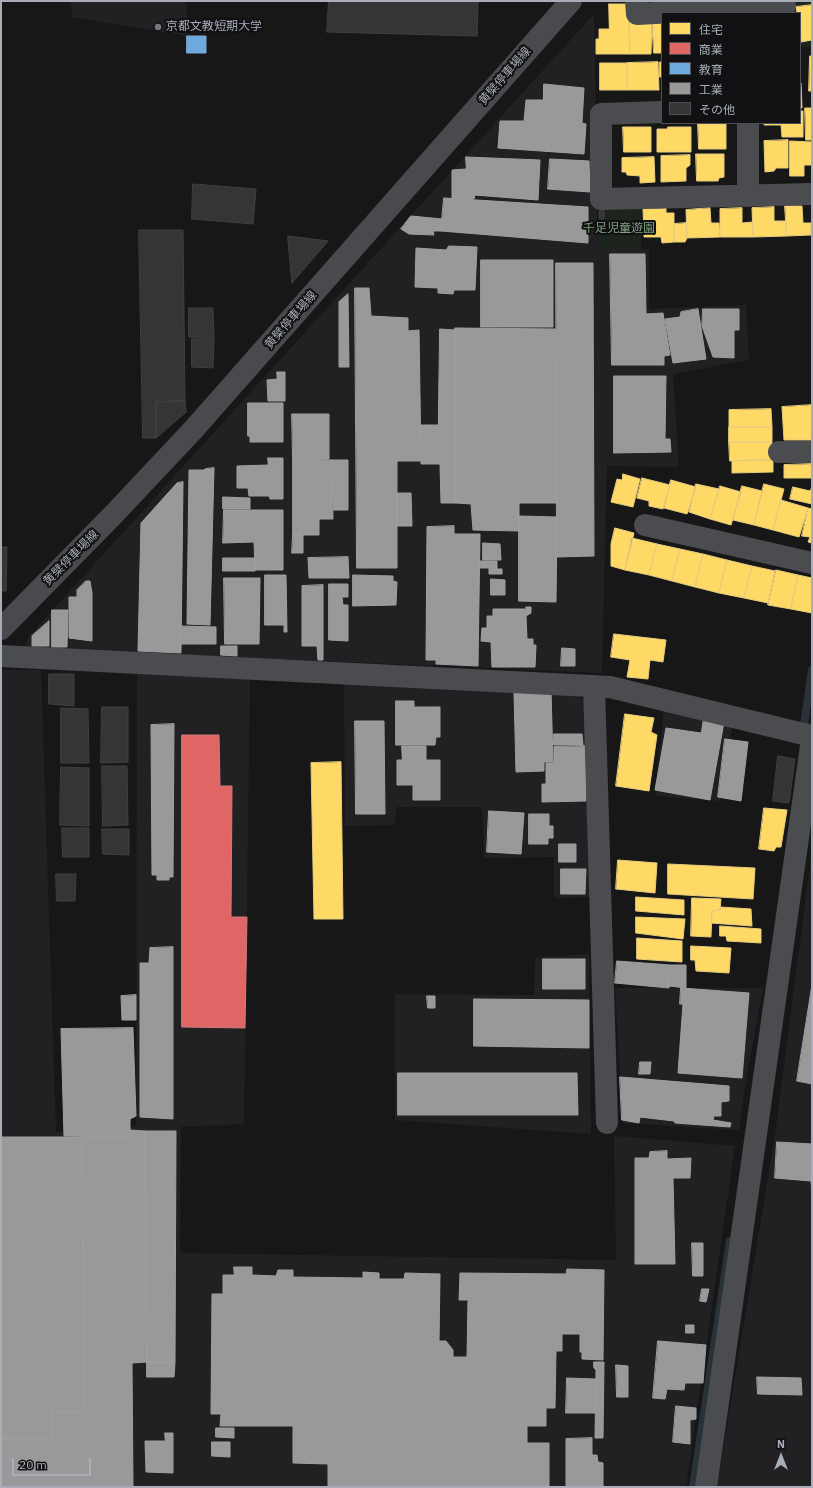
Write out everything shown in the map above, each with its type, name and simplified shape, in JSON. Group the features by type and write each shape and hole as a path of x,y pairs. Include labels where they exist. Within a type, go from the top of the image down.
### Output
{"main road":[{"name":"黄檗停車場線","path":"1,629 114,514 193,430 571,1"}],"street":[{"path":"636,1 637,14 730,5 785,6"},
{"path":"661,112 601,114 601,199 812,194"},
{"path":"748,124 748,196"},
{"path":"779,452 812,452"},
{"path":"645,525 810,563"},
{"path":"1,656 610,687 811,737 706,1487"},
{"path":"594,686 606,1123"}],"shaded area":[{"name":"京都文教短期大学","path":"71,1 186,1 187,36 72,17"},
{"path":"594,14 598,250 649,249 649,309 746,305 749,360 673,374 679,467 607,466 602,673 24,648 29,636"},
{"path":"1,670 41,670 56,1132 136,1126 137,670 250,676 244,1124 181,1127 180,1253 616,1260 614,1136 735,1146 686,1487 1,1487"},
{"path":"344,683 573,693 588,704 591,897 554,898 554,857 484,858 482,807 396,807 395,825 345,826"},
{"path":"664,708 733,722 720,801 655,796"},
{"path":"812,850 812,1487 717,1487 775,1135"},
{"path":"589,954 591,1134 395,1120 395,994 534,995 535,957"},
{"path":"615,988 763,988 746,1081 739,1130 623,1123"}],"green space":[{"path":"784,1 812,1 812,47 801,47 801,12 784,12"},
{"name":"千足児童遊園","path":"598,207 641,207 641,250 598,250"}],"building: 住宅":[{"path":"609,4 629,4 630,54 596,54 596,39 599,39 599,29 609,29"},
{"path":"812,5 812,40 801,42 801,12 797,12 796,7"},
{"path":"629,20 652,20 651,54 630,54"},
{"path":"652,20 661,20 661,53 654,53"},
{"path":"810,56 812,56 812,91 809,91"},
{"path":"658,62 659,90 627,90 627,63"},
{"path":"660,62 661,62 661,77"},
{"path":"600,63 627,63 627,90 600,90"},
{"path":"801,83 802,108 801,108"},
{"path":"805,108 812,108 812,140 806,140"},
{"path":"801,111 803,111 803,137 782,137 781,125 764,125 801,124"},
{"path":"698,124 726,124 726,149 699,149"},
{"path":"623,127 651,127 651,152 624,152"},
{"path":"668,127 691,127 691,152 657,152 657,129 667,129"},
{"path":"788,140 788,168 776,168 774,171 765,172 764,141"},
{"path":"790,141 812,142 812,165 804,165 804,176 790,176"},
{"path":"696,154 724,154 724,177 719,178 718,181 697,181"},
{"path":"690,155 690,165 686,168 686,181 661,182 661,156"},
{"path":"654,157 655,182 640,183 640,176 627,175 626,172 622,172 622,158"},
{"path":"785,206 802,206 803,223 811,223 811,235 787,236"},
{"path":"774,207 774,221 786,221 787,236 753,237 752,208"},
{"path":"666,208 666,213 674,213 674,242 662,243 661,237 644,237 643,209"},
{"path":"710,208 711,223 719,223 720,237 687,238 686,210"},
{"path":"742,208 742,223 752,222 753,237 720,237 720,209"},
{"path":"686,223 687,238 685,242 674,242 674,224"},
{"path":"812,405 812,440 784,440 782,407"},
{"path":"771,409 772,427 729,427 729,410"},
{"path":"729,427 772,427 772,442 729,442"},
{"path":"729,442 772,442 773,460 730,461"},
{"path":"773,460 773,472 732,473 732,461"},
{"path":"812,464 812,478 784,478 784,465"},
{"path":"623,474 640,479 633,507 611,502 617,479 622,480"},
{"path":"642,478 670,485 663,509 649,506 649,501 637,498"},
{"path":"671,480 696,487 687,514 664,508"},
{"path":"696,484 719,489 710,519 689,512"},
{"path":"764,484 784,489 773,530 754,525"},
{"path":"720,486 741,492 731,525 710,519"},
{"path":"742,486 762,491 754,525 733,520"},
{"path":"793,487 810,491 812,487 812,504 790,499"},
{"path":"781,500 808,508 799,537 773,530"},
{"path":"808,508 812,509 812,543 808,542 810,537 802,536"},
{"path":"615,528 634,533 625,570 611,566 611,544"},
{"path":"632,538 657,544 649,575 625,570"},
{"path":"657,544 680,549 672,581 649,575"},
{"path":"680,549 703,554 695,587 672,581"},
{"path":"703,554 727,560 719,593 695,587"},
{"path":"727,560 752,566 744,598 719,593"},
{"path":"752,566 775,571 768,603 744,598"},
{"path":"776,570 798,575 791,609 768,605"},
{"path":"798,575 812,578 812,613 791,609"},
{"path":"614,634 666,640 663,662 650,660 648,679 627,677 630,660 611,657"},
{"path":"625,714 654,718 651,732 657,735 649,791 616,786"},
{"path":"341,762 343,919 314,919 311,763"},
{"path":"764,808 787,810 781,847 776,847 774,851 759,849"},
{"path":"618,860 657,863 655,893 616,889"},
{"path":"668,864 755,868 753,899 668,894"},
{"path":"636,897 684,900 684,915 636,911"},
{"path":"692,898 721,899 720,910 712,911 711,937 691,936"},
{"path":"721,907 751,909 752,926 711,923 712,911 720,910"},
{"path":"636,917 685,919 683,939 636,933"},
{"path":"720,926 761,929 761,943 727,941 726,936 720,936"},
{"path":"637,938 682,941 682,962 637,959"},
{"path":"691,946 731,948 729,973 696,971 695,960 691,960"}],"building: 商業":[{"path":"182,735 219,735 220,786 232,786 231,917 247,917 245,1028 182,1027"}],"building: 教育":[{"path":"187,36 206,36 206,53 187,53"}],"building: 工業":[{"path":"544,84 584,88 582,123 586,124 584,154 498,148 500,121 524,121 526,100 543,100"},
{"path":"466,157 540,160 538,200 475,195 474,199 452,198 452,170 466,169"},
{"path":"550,159 589,161 590,192 548,189"},
{"path":"444,198 588,207 588,243 441,231"},
{"path":"411,216 442,219 441,231 433,231 434,235 409,234 401,229"},
{"path":"449,246 477,247 475,290 454,290 453,294 438,293 438,288 415,287 416,248 446,250"},
{"path":"610,254 645,254 646,314 663,313 670,355 664,356 664,365 612,365"},
{"path":"481,260 553,260 553,327 481,327"},
{"path":"556,263 593,263 594,556 557,557"},
{"path":"355,288 369,288 371,316 408,318 408,331 419,330 421,461 397,461 397,568 357,568"},
{"path":"348,294 349,367 339,367 339,302"},
{"path":"698,309 706,359 673,363 665,319 680,317 681,312"},
{"path":"703,309 739,309 739,330 734,330 734,358 713,357 702,326"},
{"path":"455,328 556,329 557,503 519,503 519,531 473,530 471,504 456,503"},
{"path":"440,329 455,330 456,503 441,503 440,464 421,464 421,425 438,425"},
{"path":"277,372 285,372 285,401 268,401 267,380 277,379"},
{"path":"614,376 666,376 665,439 670,439 671,452 614,453"},
{"path":"248,403 283,403 283,442 250,442 250,436 248,436"},
{"path":"292,414 329,414 329,459 293,459"},
{"path":"268,458 283,458 283,499 270,499 269,496 249,496 248,488 237,488 237,466 268,465"},
{"path":"293,459 332,460 333,519 319,519 319,535 293,535"},
{"path":"332,460 348,460 348,510 332,510"},
{"path":"214,468 210,625 187,624 189,470"},
{"path":"183,482 181,653 138,651 141,523 177,483"},
{"path":"397,493 411,493 412,526 397,526"},
{"path":"223,497 250,498 250,509 223,509"},
{"path":"224,510 283,510 283,570 255,570 254,542 223,543"},
{"path":"519,516 557,517 556,602 519,601"},
{"path":"454,526 454,534 480,534 478,666 436,664 436,660 426,660 427,527"},
{"path":"293,535 303,535 303,553 292,553"},
{"path":"483,543 500,544 501,560 483,560"},
{"path":"348,557 349,578 309,578 308,558"},
{"path":"223,558 255,558 255,571 223,571"},
{"path":"479,561 497,561 497,569 502,569 502,574 489,574 489,568 479,568"},
{"path":"265,575 286,575 287,632 284,632 284,625 265,625"},
{"path":"353,575 393,576 393,581 397,582 396,605 353,606"},
{"path":"224,578 260,578 259,644 225,644"},
{"path":"491,579 505,580 505,595 491,595"},
{"path":"86,581 90,581 92,593 92,641 69,638 69,597 77,597 77,590"},
{"path":"329,584 348,584 348,597 342,597 343,605 348,605 348,641 329,640"},
{"path":"323,585 323,660 318,660 317,646 302,646 302,586"},
{"path":"526,607 531,607 531,613 526,616 527,639 533,639 533,645 536,645 535,667 492,667 491,642 481,641 482,628 487,628 487,616 493,616 493,609 526,609"},
{"path":"52,610 68,610 67,647 52,647"},
{"path":"49,621 49,646 32,646 32,636"},
{"path":"181,626 216,627 216,644 181,644"},
{"path":"221,646 237,646 237,656 221,655"},
{"path":"562,648 575,649 575,666 561,666"},
{"path":"551,691 553,762 544,762 544,771 516,772 514,692"},
{"path":"396,701 414,701 414,707 440,707 440,737 436,737 435,745 396,745"},
{"path":"704,718 724,722 710,800 655,790 666,728 701,733"},
{"path":"355,721 384,721 385,814 356,814"},
{"path":"174,724 173,877 169,877 169,880 157,880 157,875 152,875 151,725"},
{"path":"554,734 582,734 583,745 554,745"},
{"path":"725,739 748,742 741,801 718,797"},
{"path":"402,746 426,746 426,760 440,760 440,800 413,800 413,785 397,785 397,760 402,760"},
{"path":"586,746 586,801 542,802 542,784 546,784 546,763 554,763 554,747"},
{"path":"489,811 524,813 521,854 487,852"},
{"path":"529,814 549,814 549,826 553,826 553,838 548,838 548,844 529,844"},
{"path":"559,844 576,844 576,862 559,862"},
{"path":"561,869 586,869 585,894 561,894"},
{"path":"173,947 173,1119 140,1117 140,963 149,963 150,948"},
{"path":"543,959 585,959 585,989 543,989"},
{"path":"617,961 670,965 669,988 615,983"},
{"path":"670,965 686,965 686,988 669,986"},
{"path":"812,985 812,1084 797,1081"},
{"path":"681,988 749,993 742,1078 678,1073 683,1004 680,1004"},
{"path":"136,995 136,1020 122,1020 121,996"},
{"path":"427,996 435,996 435,1008 428,1008"},
{"path":"474,999 589,1000 589,1048 474,1046"},
{"path":"133,1028 136,1116 130,1119 130,1137 64,1136 61,1029"},
{"path":"640,1062 651,1062 650,1074 639,1074"},
{"path":"398,1073 577,1073 578,1115 398,1115"},
{"path":"620,1077 729,1086 729,1101 721,1102 721,1116 714,1116 713,1120 731,1123 730,1127 675,1123 674,1121 640,1117 639,1123 622,1120"},
{"path":"130,1130 145,1131 147,1362 132,1363 133,1487 1,1487 1,1438 52,1438 52,1412 84,1412 82,1137 130,1137"},
{"path":"145,1131 176,1131 175,1362 147,1362"},
{"path":"1,1137 82,1137 84,1412 52,1412 52,1438 1,1438"},
{"path":"777,1142 812,1144 812,1193 811,1181 775,1178"},
{"path":"667,1151 667,1159 691,1158 690,1178 673,1178 675,1264 635,1264 635,1158 649,1158 650,1152"},
{"path":"692,1243 703,1243 703,1276 693,1276"},
{"path":"234,1267 252,1267 252,1275 276,1276 278,1270 293,1270 293,1277 363,1278 363,1272 379,1273 379,1279 404,1279 405,1273 440,1274 439,1341 446,1341 453,1350 453,1357 467,1357 468,1300 459,1300 460,1273 566,1274 567,1269 604,1270 603,1360 582,1359 582,1352 580,1352 580,1334 562,1334 562,1351 556,1351 555,1408 546,1408 546,1426 527,1426 527,1443 549,1443 549,1487 328,1487 328,1464 293,1463 293,1426 220,1426 221,1414 211,1414 212,1294 223,1294 223,1275 234,1275"},
{"path":"702,1289 709,1289 706,1302 700,1301"},
{"path":"686,1325 694,1325 694,1333 686,1333"},
{"path":"658,1341 706,1345 703,1383 685,1383 684,1390 667,1389 665,1399 653,1398"},
{"path":"147,1362 175,1362 174,1377 147,1377"},
{"path":"594,1362 604,1362 603,1438 595,1438 596,1370 594,1368"},
{"path":"616,1365 628,1366 628,1397 617,1397"},
{"path":"757,1377 801,1378 802,1395 758,1394"},
{"path":"567,1378 596,1379 595,1413 566,1413"},
{"path":"676,1406 696,1408 696,1419 690,1420 690,1444 673,1442"},
{"path":"216,1428 234,1428 234,1438 216,1437"},
{"path":"165,1433 173,1433 173,1473 146,1472 145,1441 165,1441"},
{"path":"592,1438 592,1455 597,1455 598,1462 603,1463 603,1487 566,1487 566,1439"},
{"path":"212,1442 230,1442 230,1457 212,1456"}],"building: その他":[{"path":"329,1 478,1 477,36 327,32"},
{"path":"193,184 256,189 253,224 192,219"},
{"path":"600,210 604,210 604,219 600,219"},
{"path":"139,230 183,230 185,401 156,402 156,438 143,438"},
{"path":"288,236 328,241 292,283"},
{"path":"189,308 213,308 214,338 189,337"},
{"path":"192,339 214,339 213,368 192,367"},
{"path":"185,401 186,412 156,438 156,402"},
{"path":"1,547 7,547 6,591 1,591"},
{"path":"49,674 74,674 74,706 49,704"},
{"path":"102,707 128,707 128,762 101,763"},
{"path":"61,708 88,709 89,763 61,763"},
{"path":"778,756 795,759 789,803 773,801"},
{"path":"102,766 127,766 128,825 103,826"},
{"path":"61,767 89,768 89,826 60,825"},
{"path":"62,828 89,828 89,857 63,857"},
{"path":"102,829 129,829 129,855 103,854"},
{"path":"56,874 76,874 75,901 57,901"}],"waterway":[{"path":"803,732 812,670"},
{"path":"693,1487 730,1241"}],"place":[{"name":"京都文教短期大学","path":"158,27"}]}
